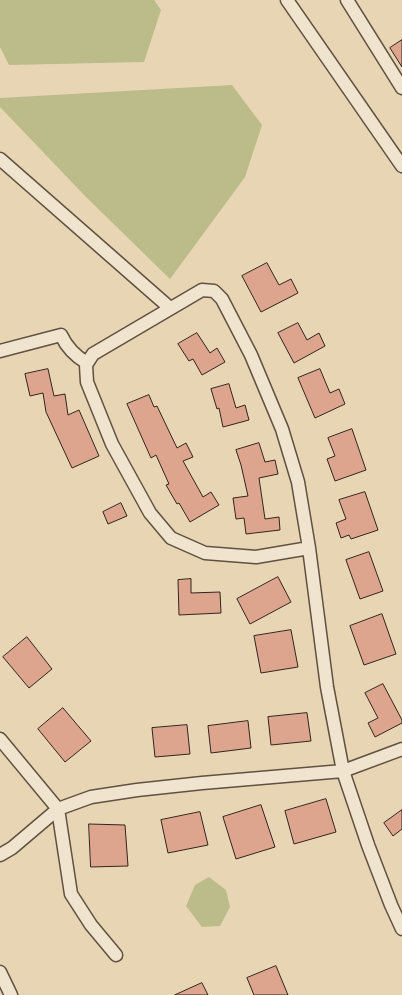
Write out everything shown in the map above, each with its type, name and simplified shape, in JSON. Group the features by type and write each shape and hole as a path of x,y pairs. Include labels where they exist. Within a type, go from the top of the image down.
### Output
{"street":[{"path":"287,0 402,166"},
{"path":"347,0 402,88"},
{"path":"0,158 35,191 170,308"},
{"path":"309,548 256,557 205,553 171,538 150,514 112,444 87,382 86,365 93,354 202,290 214,291 222,299 251,355 282,429 298,482 309,548 327,687 343,771 368,845 402,929"},
{"path":"0,351 61,335 69,349 76,356 87,362"},
{"path":"0,739 58,809 72,894 92,925 116,955"},
{"path":"0,855 12,848 58,809 91,798 138,790 343,771 402,749"},
{"path":"0,972 11,995"}],"green space":[{"path":"0,0 154,0 161,10 144,62 9,65 0,47"},
{"path":"232,85 262,125 245,177 170,279 86,197 0,107 0,98"},
{"path":"209,877 226,890 230,907 220,926 202,927 186,906 195,885"}],"building":[{"path":"402,40 402,67 390,48"},
{"path":"267,263 279,285 291,279 298,293 261,312 242,276"},
{"path":"298,323 307,340 319,333 325,346 294,363 278,333"},
{"path":"197,333 210,353 217,348 225,362 202,375 193,359 189,361 178,344"},
{"path":"48,369 54,396 65,394 68,415 79,410 99,456 72,468 46,412 43,393 30,396 25,374"},
{"path":"320,369 330,393 339,389 345,404 315,418 298,378"},
{"path":"229,384 236,408 245,405 249,420 223,427 219,408 217,409 211,389"},
{"path":"149,395 154,407 157,406 177,448 186,443 193,457 183,461 203,497 211,492 219,505 190,522 166,485 169,484 156,455 151,458 127,404"},
{"path":"352,429 366,470 335,481 327,459 335,456 328,438"},
{"path":"259,443 265,462 275,460 278,474 259,478 265,519 279,517 280,530 246,534 244,518 236,519 233,498 248,496 236,450"},
{"path":"365,492 378,530 351,539 349,535 341,538 336,523 346,519 339,500"},
{"path":"121,503 127,516 108,524 103,512"},
{"path":"369,552 383,591 360,599 346,560"},
{"path":"278,577 291,602 250,624 237,599"},
{"path":"191,579 191,593 220,592 221,613 179,615 178,580"},
{"path":"382,614 396,654 364,665 350,626"},
{"path":"291,630 298,667 261,673 254,636"},
{"path":"27,637 52,669 29,688 3,657"},
{"path":"383,684 402,723 375,737 368,723 378,718 365,693"},
{"path":"63,708 91,741 65,762 38,729"},
{"path":"307,713 311,741 271,745 268,717"},
{"path":"248,721 251,748 211,753 208,726"},
{"path":"187,725 190,754 155,757 152,728"},
{"path":"326,799 336,832 294,844 285,811"},
{"path":"261,805 275,847 236,859 223,817"},
{"path":"402,810 402,829 393,836 384,823"},
{"path":"200,812 208,845 168,853 161,820"},
{"path":"89,824 125,825 128,866 91,867"},
{"path":"276,966 288,995 254,995 247,978"},
{"path":"202,983 208,995 175,995"}]}
